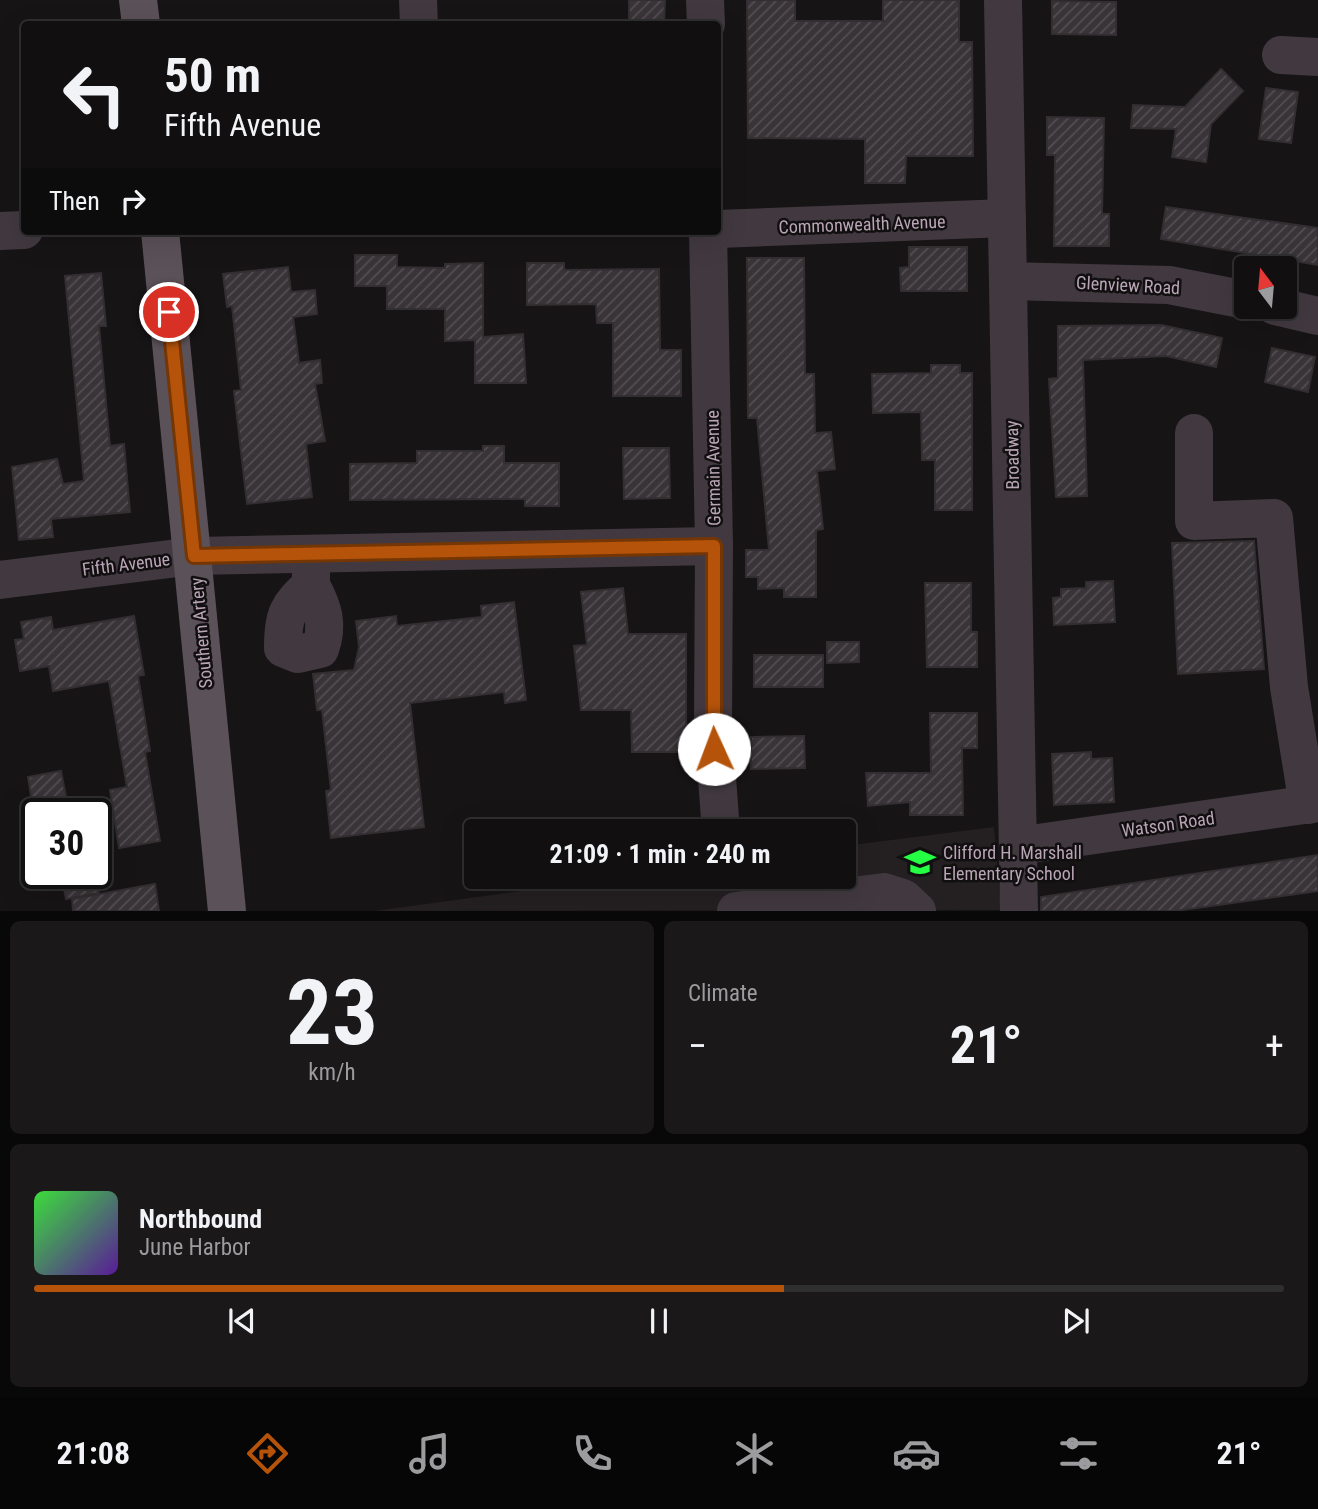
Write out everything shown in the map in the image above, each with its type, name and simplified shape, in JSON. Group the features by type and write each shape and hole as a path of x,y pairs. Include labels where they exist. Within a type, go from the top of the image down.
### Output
{"main road":[{"path":"138,0 141,21"},
{"name":"Southern Artery","path":"160,235 227,911"}],"street":[{"path":"418,0 419,21"},
{"path":"705,0 706,21"},
{"name":"Broadway","path":"1003,0 1019,911"},
{"name":"Commonwealth Avenue","path":"721,229 1007,218"},
{"path":"0,231 21,230"},
{"name":"Germain Avenue","path":"708,235 714,546 713,726 720,819"},
{"name":"Glenview Road","path":"1009,281 1157,285 1234,298"},
{"path":"1297,311 1318,316"},
{"path":"1194,433 1194,521 1273,519 1289,687 1313,804"},
{"name":"Fifth Avenue","path":"0,580 194,556 311,569 714,546"},
{"name":"Watson Road","path":"1018,846 1313,804"},
{"path":"736,911 884,892 903,898 917,911"}],"shaded area":[{"name":"Clifford H. Marshall Elementary School","path":"994,827 1001,910 375,911 535,889 856,889 856,844"}],"building":[{"path":"629,0 665,0 664,21 629,21"},
{"path":"747,0 795,0 795,21 883,21 883,0 959,0 959,42 972,42 973,156 906,156 905,183 865,183 865,139 748,138"},
{"path":"1052,1 1116,2 1116,35 1052,34"},
{"path":"1221,69 1243,91 1211,124 1206,162 1172,157 1176,129 1131,128 1133,105 1185,107"},
{"path":"1266,88 1298,92 1291,143 1259,139"},
{"path":"1047,117 1104,118 1102,214 1109,214 1109,246 1054,246 1055,155 1047,155"},
{"path":"1166,207 1318,228 1318,265 1297,262 1297,256 1264,256 1161,239"},
{"path":"909,247 967,247 967,291 901,291 900,268 909,267"},
{"path":"355,255 397,255 397,267 445,268 445,264 483,263 483,337 523,334 526,383 475,383 475,340 445,341 445,309 387,309 387,286 355,286"},
{"path":"747,258 804,258 805,374 814,374 815,433 831,432 835,469 817,471 823,529 816,530 816,597 784,597 784,588 758,589 758,577 746,577 746,550 769,550 757,418 748,418"},
{"path":"527,263 564,263 564,270 659,269 660,350 681,350 681,396 613,396 613,323 597,323 596,304 527,305"},
{"path":"288,267 291,292 315,290 317,314 293,317 299,363 320,360 322,383 315,384 325,441 306,444 312,497 247,504 234,391 241,390 232,306 227,307 223,274"},
{"path":"101,273 106,326 99,326 110,446 124,444 130,512 51,519 53,537 19,540 12,467 57,459 63,484 84,481 65,276"},
{"path":"1161,325 1222,338 1216,367 1166,356 1083,360 1087,496 1056,497 1049,379 1058,378 1058,326"},
{"path":"1272,348 1315,357 1308,392 1265,382"},
{"path":"931,365 960,365 960,373 972,373 972,510 935,510 935,460 922,460 921,412 873,413 872,374 931,373"},
{"path":"483,446 504,446 504,463 559,463 559,506 525,506 525,499 350,500 350,464 417,463 417,451 483,451"},
{"path":"623,448 669,448 670,498 624,499"},
{"path":"1254,541 1264,669 1178,674 1172,543"},
{"path":"1113,581 1115,622 1054,625 1053,598 1061,597 1061,589 1086,588 1086,582"},
{"path":"925,583 971,583 971,632 977,632 977,667 927,667"},
{"path":"623,588 628,634 686,634 686,752 632,752 631,710 581,710 574,646 587,645 581,592"},
{"path":"514,602 526,700 505,703 504,692 410,703 424,827 331,838 326,791 331,790 322,710 317,710 313,674 354,670 359,647 356,621 396,616 397,626 482,617 481,606"},
{"path":"134,616 144,675 138,676 150,751 145,752 160,841 119,848 110,790 127,787 109,681 53,691 49,666 20,671 15,640 24,639 21,622 51,617 53,630"},
{"path":"827,642 859,642 859,662 827,663"},
{"path":"754,655 823,655 823,687 754,687"},
{"path":"930,713 977,713 977,748 962,748 963,815 910,815 910,802 868,806 866,773 931,773"},
{"path":"804,736 805,768 751,769 751,737"},
{"path":"1091,752 1091,759 1112,758 1114,802 1054,805 1052,754"},
{"path":"61,771 66,797 31,798 28,777"},
{"path":"1318,855 1318,891 1175,911 1041,911 1041,897"},
{"path":"155,884 159,911 73,911 72,899"},
{"path":"64,889 98,889 99,893 66,899"}],"place":[{"name":"Clifford H. Marshall Elementary School","path":"920,862"}],"route":[{"path":"169,312 194,556 714,546 714,749"}]}
